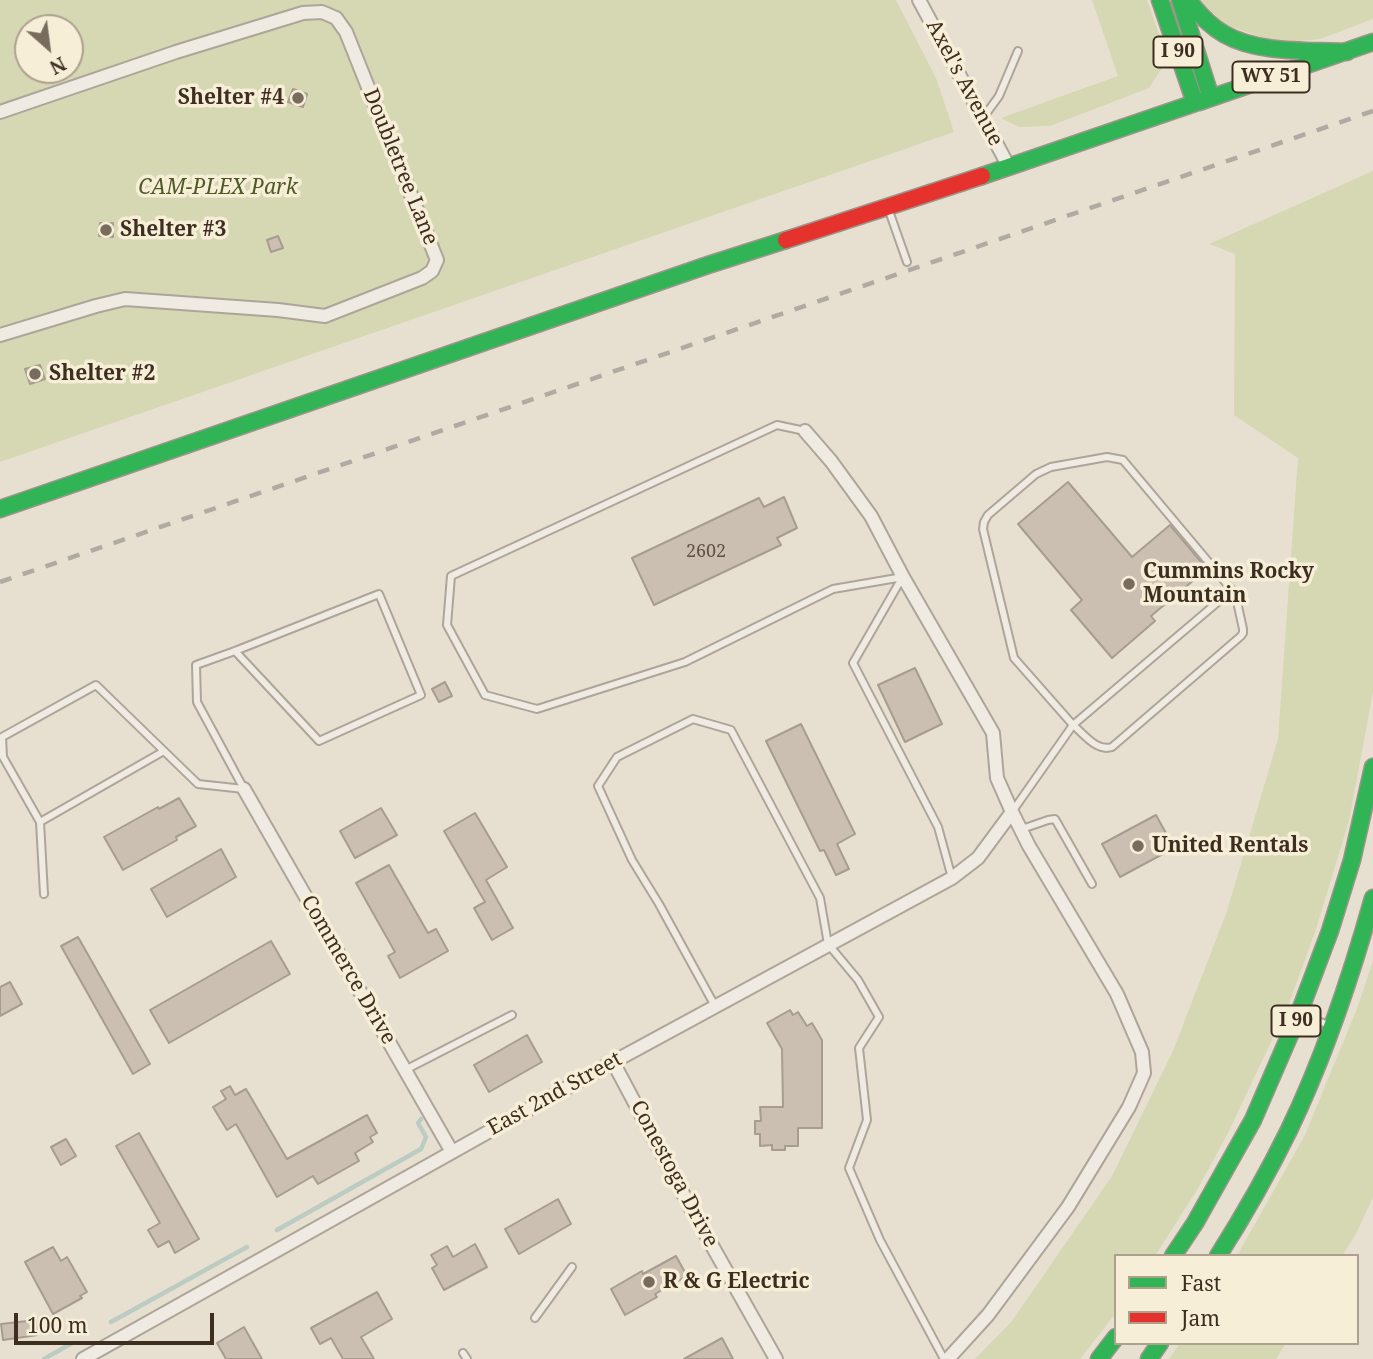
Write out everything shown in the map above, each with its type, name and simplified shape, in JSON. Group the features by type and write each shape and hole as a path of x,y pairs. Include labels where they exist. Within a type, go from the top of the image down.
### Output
{"main road":[{"name":"I 90","path":"1160,0 1195,103"},
{"path":"1180,0 1211,98"},
{"path":"1188,0 1197,12 1225,34 1261,47 1347,52 1373,42"},
{"name":"WY 51","path":"0,509 682,274 1347,52"},
{"name":"I 90","path":"1174,1254 1195,1223 1253,1120 1298,1016 1330,931 1352,860 1373,766"},
{"name":"I 90","path":"1219,1254 1263,1178 1298,1108 1334,1025 1373,898"},
{"path":"1099,1359 1114,1340"}],"street":[{"name":"Axel's Avenue","path":"919,0 1009,167"},
{"name":"Doubletree Lane","path":"0,112 245,30 303,13 322,12 336,18 346,32 437,260 432,271 422,278 325,316 125,299 0,335"},
{"path":"805,431 831,461 871,516 993,733 998,778 1012,812 1029,846 1116,994 1142,1052 1144,1073 1129,1107 1068,1207 988,1315 946,1359"},
{"name":"Commerce Drive","path":"244,789 452,1152"},
{"name":"East 2nd Street","path":"83,1359 613,1062 952,877 978,858 1012,812"},
{"name":"Conestoga Drive","path":"613,1062 776,1359"}],"lane":[{"path":"983,118 999,96 1018,51"},
{"path":"887,206 907,262"},
{"path":"805,431 777,425 451,576 447,625 485,695 537,709 685,662 833,589 903,577"},
{"path":"1107,457 1123,460 1233,590 1243,633 1112,747 1104,750 1099,748 1073,725 1014,658 984,522 988,515 1036,474 1051,467 1107,457"},
{"path":"903,577 853,663 937,827 952,877"},
{"path":"1012,812 1073,725 1233,590"},
{"path":"235,652 319,741 421,695 379,594 196,665 197,702 244,789"},
{"path":"44,894 40,822 3,757 2,737 96,685 198,784 244,789"},
{"path":"715,1006 632,860 598,786 617,757 693,719 731,730 820,898 828,944 858,981 879,1017 859,1048 867,1120 849,1168 880,1240 946,1359"},
{"path":"40,822 164,751"},
{"path":"1021,829 1055,819 1092,884"},
{"path":"405,1070 512,1015"},
{"path":"1298,1016 1334,1025"},
{"path":"535,1318 572,1267"}],"green space":[{"name":"CAM-PLEX Park","path":"0,0 896,0 936,78 954,132 0,462"},
{"path":"1092,0 1147,0 1160,37 1162,68 1149,88 1050,126 1019,127 1001,118 1118,76"},
{"path":"1198,0 1373,0 1373,19 1320,39 1278,43 1227,25"},
{"path":"1373,171 1373,692 1349,821 1315,932 1288,1006 1228,1133 1197,1190 1156,1254 1114,1254 1114,1316 1080,1359 975,1359 1012,1321 1112,1176 1173,1051 1227,911 1278,739 1298,458 1234,415 1235,254 1209,244"},
{"path":"1373,961 1373,1197 1356,1234 1343,1254 1238,1254 1305,1135 1358,1006"},
{"path":"1179,1345 1285,1345 1276,1359 1169,1359"}],"building":[{"name":"Shelter #4","path":"293,89 307,94 303,107 288,102"},
{"name":"Shelter #3","path":"100,223 113,223 113,237 99,236"},
{"path":"278,236 283,248 271,252 267,240"},
{"name":"Shelter #2","path":"40,365 45,379 30,384 25,369"},
{"name":"Cummins Rocky Mountain","path":"1068,482 1132,557 1170,525 1207,569 1151,616 1155,621 1112,658 1071,610 1082,600 1018,524"},
{"path":"784,497 797,528 777,538 781,545 654,605 632,558 759,498 764,507"},
{"path":"915,668 942,724 905,742 878,685"},
{"path":"445,682 452,696 439,702 432,689"},
{"path":"801,724 855,834 837,844 849,869 836,875 824,850 820,851 766,741"},
{"path":"179,798 196,826 176,837 177,840 123,870 104,837"},
{"path":"381,808 397,835 355,858 340,831"},
{"path":"475,813 507,867 486,880 513,928 492,940 474,908 485,902 444,831"},
{"name":"United Rentals","path":"1156,815 1174,848 1120,877 1102,844"},
{"path":"221,849 236,877 167,917 151,889"},
{"path":"389,865 428,933 436,929 448,951 400,978 388,956 395,952 356,883"},
{"path":"78,937 150,1064 133,1074 61,946"},
{"path":"271,941 290,974 169,1043 150,1010"},
{"path":"10,982 22,1004 0,1016 0,987"},
{"path":"790,1010 793,1015 798,1012 807,1026 812,1023 822,1040 822,1128 798,1128 798,1146 772,1150 772,1145 760,1146 760,1134 755,1134 755,1121 761,1121 760,1107 783,1107 782,1049 767,1023"},
{"path":"527,1035 542,1062 489,1092 474,1065"},
{"path":"230,1086 235,1095 246,1089 287,1159 367,1115 377,1133 370,1137 373,1142 355,1153 359,1161 318,1184 313,1176 277,1197 236,1124 227,1130 213,1107 226,1099 221,1091"},
{"path":"139,1133 199,1239 175,1253 169,1241 158,1247 148,1230 160,1223 116,1146"},
{"path":"66,1139 76,1156 61,1165 51,1147"},
{"path":"558,1199 571,1224 519,1254 505,1229"},
{"path":"475,1244 487,1267 444,1290 432,1268 437,1265 431,1255 447,1246 453,1257"},
{"path":"53,1247 61,1261 67,1257 87,1292 80,1296 82,1298 53,1314 25,1262"},
{"name":"R & G Electric","path":"676,1256 687,1276 625,1315 611,1289"},
{"path":"377,1292 392,1319 361,1337 374,1359 343,1359 331,1338 320,1344 311,1328"},
{"path":"36,1320 38,1335 3,1340 1,1324"},
{"path":"244,1327 262,1359 226,1359 217,1343"},
{"path":"722,1338 733,1359 684,1359"}],"waterway":[{"path":"277,1230 421,1149 426,1137 418,1123 421,1119"},
{"path":"111,1322 247,1247"},
{"path":"44,1359 72,1343"}],"railway":[{"path":"0,582 1373,111"}],"traffic: fast":[{"path":"1160,0 1195,103"},
{"path":"1180,0 1211,98"},
{"path":"1188,0 1214,27 1252,45 1284,50 1347,52"},
{"path":"1199,102 1373,42"},
{"path":"982,176 1195,103"},
{"path":"0,509 786,240"},
{"path":"1174,1254 1195,1223 1253,1120 1298,1016 1330,931 1352,860 1373,767"},
{"path":"1219,1254 1264,1178 1302,1102 1336,1015 1373,898"},
{"path":"1099,1359 1114,1340"},
{"path":"1149,1359 1159,1345"}],"traffic: jam":[{"path":"786,240 982,176"}],"place":[{"name":"Shelter #4","path":"298,98"},
{"name":"Shelter #3","path":"106,230"},
{"name":"Shelter #2","path":"35,374"},
{"name":"Cummins Rocky Mountain","path":"1129,584"},
{"name":"United Rentals","path":"1138,846"},
{"name":"R & G Electric","path":"649,1282"}]}
